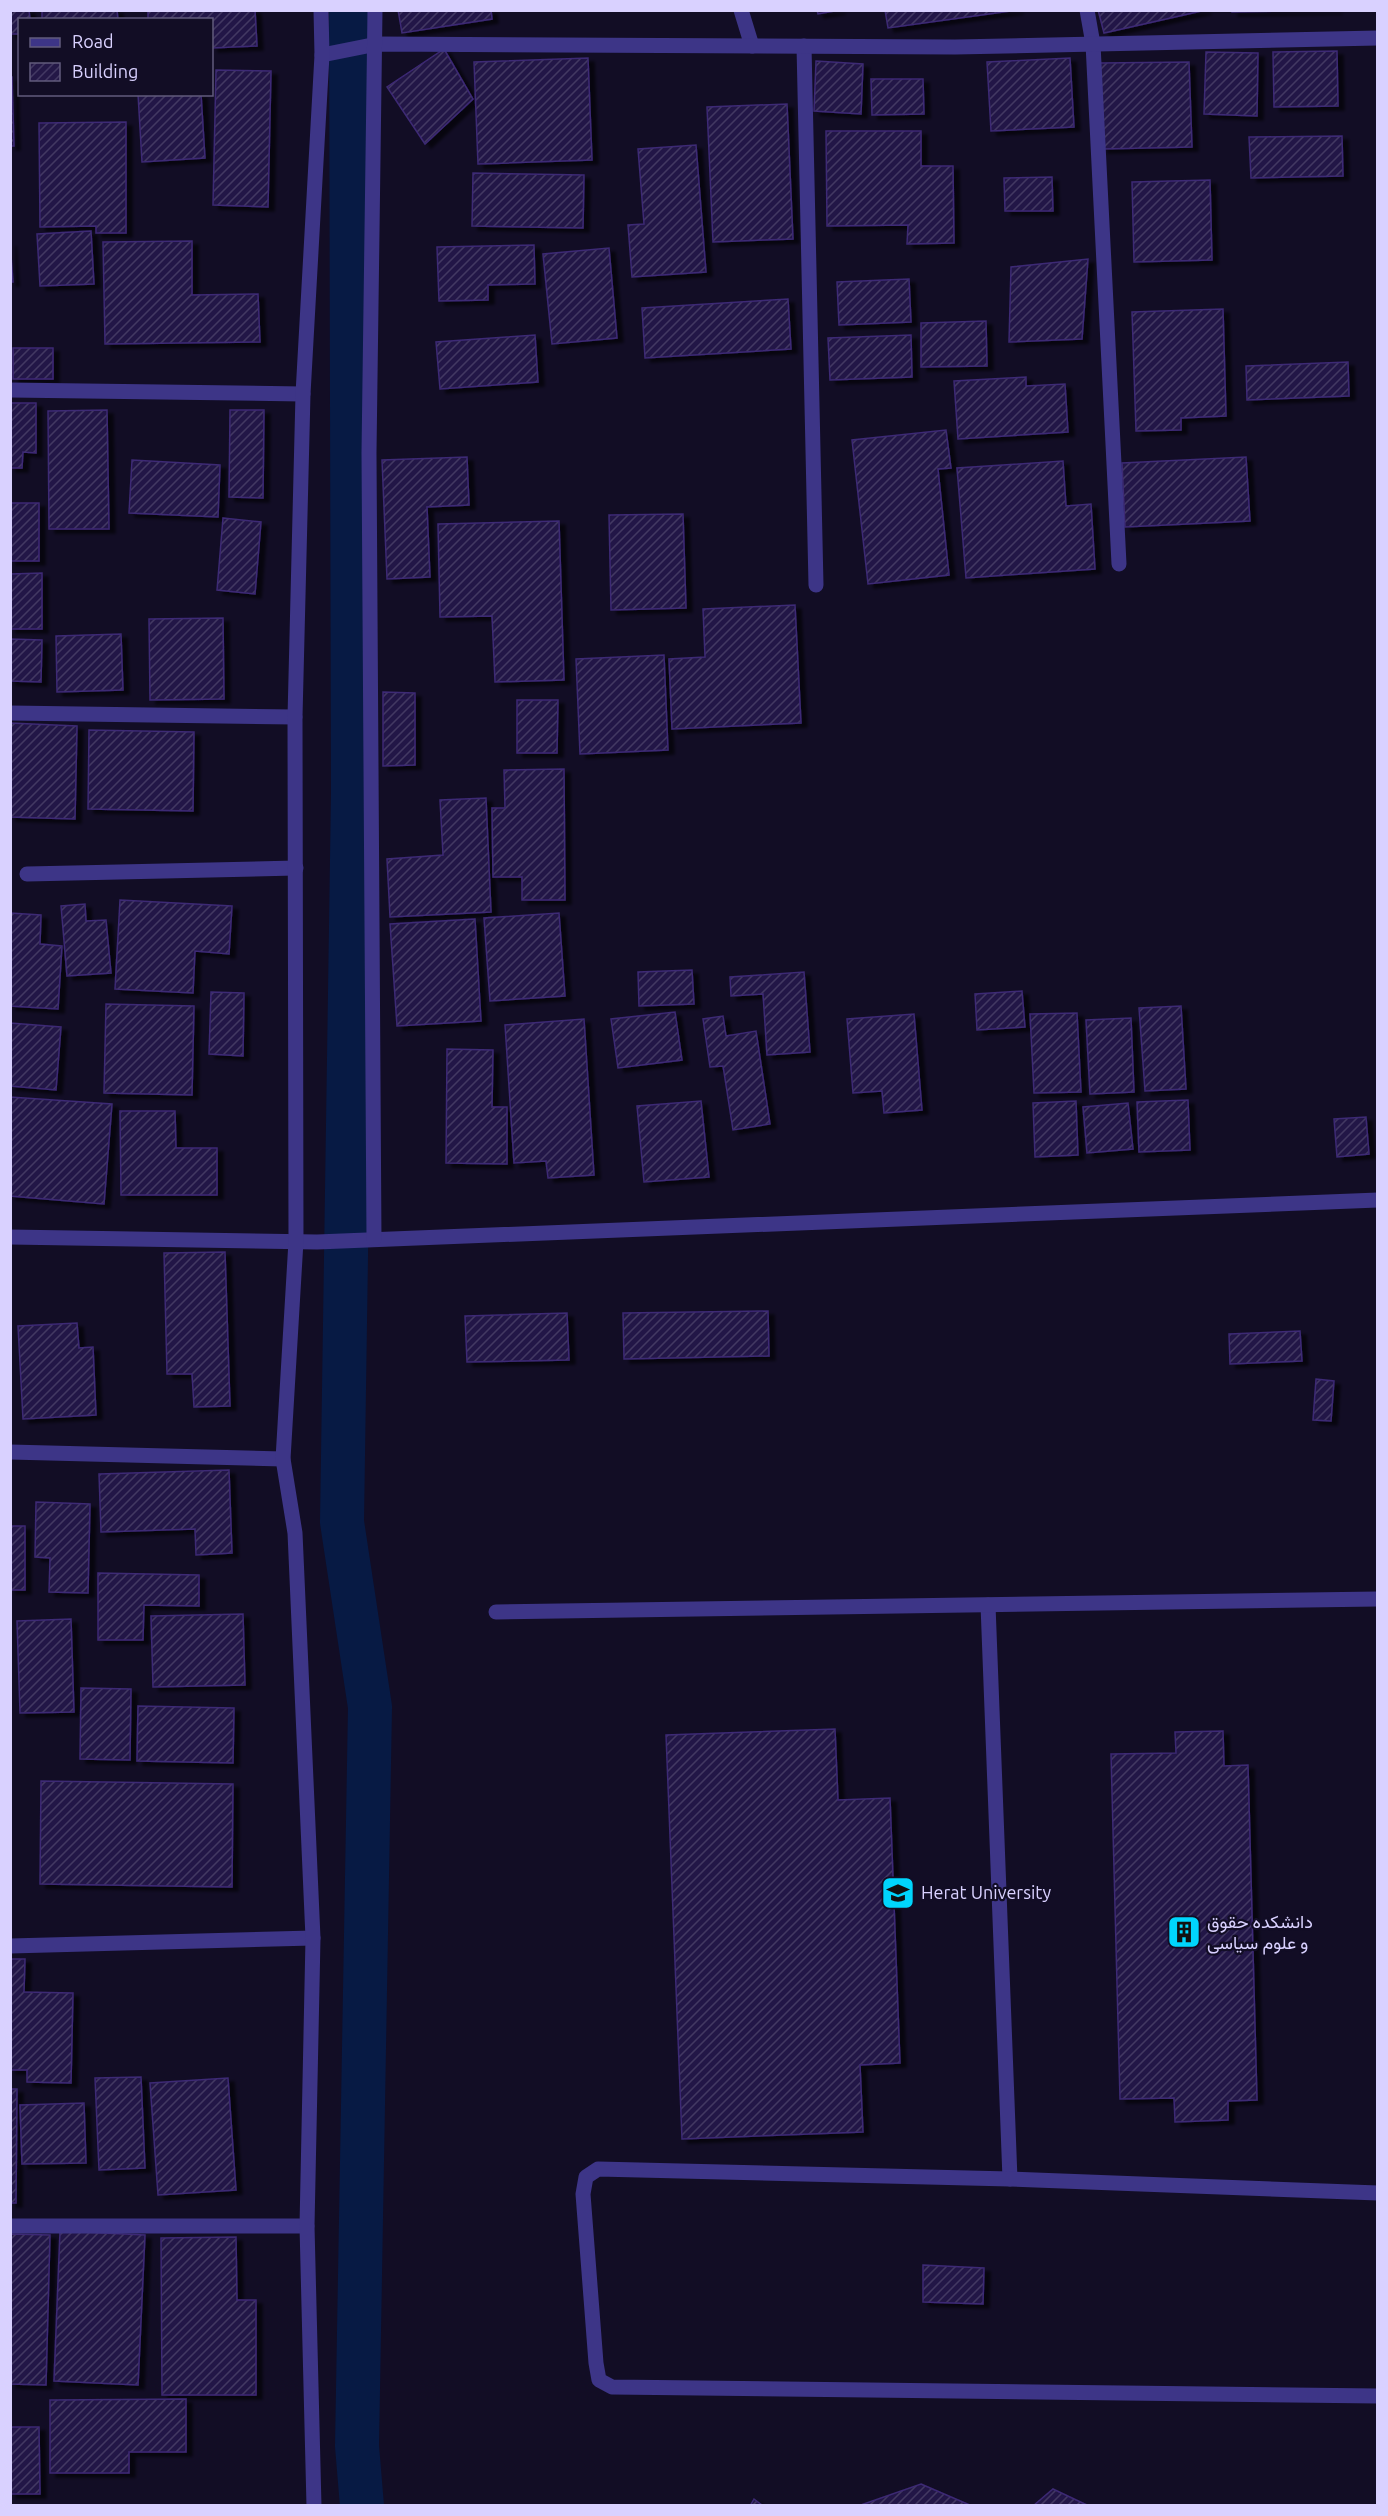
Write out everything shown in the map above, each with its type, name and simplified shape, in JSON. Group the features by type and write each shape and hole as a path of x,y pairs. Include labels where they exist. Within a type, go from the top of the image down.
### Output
{"street":[{"path":"314,2505 307,2226 313,1938 295,1533 283,1459 296,1241 295,717 303,394 322,55 321,10"},
{"path":"374,1239 369,453 377,44 375,10"},
{"path":"741,10 752,46"},
{"path":"1087,10 1093,44 1119,564"},
{"path":"322,55 377,44 804,46 1093,44 1377,38"},
{"path":"804,46 816,585"},
{"path":"10,390 303,394"},
{"path":"10,713 295,717"},
{"path":"27,874 296,868"},
{"path":"10,1237 317,1242 1377,1200"},
{"path":"10,1452 283,1459"},
{"path":"496,1612 1377,1599"},
{"path":"988,1605 1010,2179"},
{"path":"10,1946 313,1938"},
{"path":"1377,2193 1010,2179 598,2169 586,2177 583,2194 599,2380 612,2386 1377,2396"},
{"path":"10,2226 307,2226"}],"building":[{"path":"10,10 29,10 30,18 18,18 18,34 10,34"},
{"path":"42,10 117,10 118,18 42,18"},
{"path":"148,10 255,10 257,46 213,48 213,18 148,18"},
{"path":"398,10 491,10 492,19 402,33"},
{"path":"817,10 840,10 818,14"},
{"path":"885,10 1018,10 888,28"},
{"path":"1098,10 1206,10 1104,33"},
{"path":"1232,10 1337,10 1232,12"},
{"path":"444,49 473,99 425,144 387,87"},
{"path":"1337,51 1338,106 1274,107 1273,52"},
{"path":"1206,52 1258,53 1257,116 1204,114"},
{"path":"588,58 592,160 478,164 474,62"},
{"path":"1070,58 1074,127 991,131 987,62"},
{"path":"816,61 863,64 861,114 814,111"},
{"path":"1189,62 1192,147 1102,149 1100,63"},
{"path":"216,70 271,71 268,207 213,205"},
{"path":"10,77 12,77 14,146 10,146"},
{"path":"871,79 923,79 924,114 872,115"},
{"path":"138,96 201,96 205,158 142,162"},
{"path":"787,104 793,239 713,242 707,107"},
{"path":"126,122 126,233 96,233 96,226 40,227 39,123"},
{"path":"826,131 921,131 921,166 953,166 954,243 907,244 908,225 827,226"},
{"path":"1342,136 1343,176 1251,178 1249,137"},
{"path":"696,145 706,272 632,277 628,225 644,224 638,149"},
{"path":"473,173 584,175 583,228 472,226"},
{"path":"1052,177 1053,211 1005,211 1004,178"},
{"path":"1210,180 1212,260 1134,262 1132,182"},
{"path":"91,231 94,284 40,286 37,234"},
{"path":"192,241 192,295 258,294 260,342 105,344 103,242"},
{"path":"10,242 13,282 10,282"},
{"path":"534,245 535,284 488,285 488,300 439,301 437,247"},
{"path":"609,248 617,338 552,344 543,254"},
{"path":"1088,259 1082,339 1009,342 1011,267"},
{"path":"909,279 911,322 839,325 837,282"},
{"path":"788,299 791,349 645,358 642,308"},
{"path":"1223,309 1226,416 1181,418 1181,430 1136,431 1132,312"},
{"path":"986,321 987,366 921,367 921,323"},
{"path":"535,335 538,382 440,389 436,342"},
{"path":"911,335 912,377 830,380 828,338"},
{"path":"13,348 53,348 53,379 13,379"},
{"path":"1348,362 1349,396 1247,400 1246,366"},
{"path":"1026,377 1026,386 1065,384 1068,432 958,439 954,381"},
{"path":"10,403 36,403 36,453 23,452 22,468 10,468"},
{"path":"107,410 109,529 49,529 48,411"},
{"path":"230,410 264,410 263,498 229,497"},
{"path":"946,430 951,468 938,469 949,575 868,584 852,440"},
{"path":"467,457 469,505 427,507 430,577 387,579 382,460"},
{"path":"1246,457 1250,521 1125,527 1122,463"},
{"path":"132,460 220,465 218,517 129,513"},
{"path":"1063,461 1066,506 1091,504 1095,569 966,578 957,468"},
{"path":"10,503 39,503 39,561 10,561"},
{"path":"683,514 686,608 611,610 609,515"},
{"path":"223,518 261,522 255,594 217,590"},
{"path":"559,521 564,680 495,682 492,616 440,617 438,524"},
{"path":"42,573 42,629 10,629 10,574"},
{"path":"795,605 801,723 672,729 669,659 705,657 703,609"},
{"path":"223,618 224,699 150,700 149,619"},
{"path":"121,634 123,690 57,692 56,636"},
{"path":"10,639 42,640 41,682 10,681"},
{"path":"664,655 668,750 580,754 576,659"},
{"path":"383,692 415,693 415,765 383,766"},
{"path":"517,700 558,700 557,753 517,753"},
{"path":"10,723 77,726 75,819 10,817"},
{"path":"89,730 194,732 193,811 88,809"},
{"path":"564,769 565,900 522,900 522,877 493,877 492,808 505,808 504,770"},
{"path":"486,798 491,912 390,917 387,859 443,855 440,800"},
{"path":"120,900 232,906 229,954 195,951 193,993 115,989"},
{"path":"85,904 86,921 106,920 111,973 67,976 61,906"},
{"path":"10,913 41,915 40,944 62,946 58,1009 10,1006"},
{"path":"559,913 565,996 490,1001 484,918"},
{"path":"475,919 481,1021 397,1026 390,924"},
{"path":"692,970 694,1004 639,1006 638,972"},
{"path":"804,972 810,1052 767,1055 763,994 731,996 730,977"},
{"path":"1022,991 1025,1027 977,1030 975,994"},
{"path":"211,992 244,993 243,1056 209,1054"},
{"path":"106,1004 194,1006 192,1095 104,1093"},
{"path":"1181,1006 1186,1089 1145,1091 1139,1008"},
{"path":"675,1012 682,1060 618,1068 611,1019"},
{"path":"1077,1013 1081,1092 1034,1093 1030,1014"},
{"path":"914,1014 922,1110 884,1113 882,1091 853,1093 847,1019"},
{"path":"723,1016 726,1036 756,1031 770,1124 733,1130 723,1066 710,1067 703,1019"},
{"path":"1131,1018 1134,1092 1090,1094 1086,1020"},
{"path":"584,1019 594,1175 548,1178 546,1161 514,1163 505,1025"},
{"path":"10,1023 61,1027 56,1090 10,1086"},
{"path":"447,1049 493,1050 492,1107 507,1107 507,1164 446,1163"},
{"path":"10,1097 112,1104 104,1204 10,1196"},
{"path":"1188,1100 1190,1150 1139,1152 1137,1102"},
{"path":"701,1101 709,1177 644,1182 637,1106"},
{"path":"1076,1101 1078,1155 1035,1157 1033,1103"},
{"path":"1128,1103 1133,1149 1087,1153 1083,1107"},
{"path":"120,1111 175,1111 176,1148 217,1148 217,1195 121,1195"},
{"path":"1366,1117 1369,1154 1337,1157 1334,1119"},
{"path":"225,1252 230,1406 194,1407 192,1374 167,1374 164,1253"},
{"path":"768,1311 769,1356 624,1359 623,1313"},
{"path":"567,1313 569,1360 467,1362 465,1316"},
{"path":"77,1323 79,1348 93,1347 96,1415 23,1419 18,1326"},
{"path":"1300,1331 1302,1361 1230,1364 1229,1334"},
{"path":"1316,1379 1334,1381 1331,1421 1313,1420"},
{"path":"229,1470 232,1553 196,1555 195,1529 101,1532 99,1474"},
{"path":"36,1502 90,1504 88,1593 49,1592 50,1558 35,1557"},
{"path":"10,1526 25,1526 25,1590 10,1590"},
{"path":"98,1573 199,1575 199,1606 144,1605 143,1640 98,1640"},
{"path":"243,1614 245,1685 153,1687 151,1616"},
{"path":"71,1619 74,1712 20,1713 17,1621"},
{"path":"81,1688 131,1689 130,1760 80,1759"},
{"path":"138,1706 234,1708 233,1763 137,1761"},
{"path":"835,1729 838,1800 890,1798 900,2063 860,2065 863,2132 682,2139 666,1735"},
{"name":"دانشکده حقوق و علوم سیاسی","path":"1223,1731 1224,1766 1248,1765 1257,2100 1228,2101 1228,2120 1175,2122 1174,2098 1120,2099 1111,1754 1176,1753 1175,1732"},
{"path":"41,1781 233,1784 232,1887 40,1884"},
{"path":"10,1959 25,1959 24,1992 73,1993 71,2083 27,2082 27,2070 10,2070"},
{"path":"141,2077 145,2168 99,2170 95,2078"},
{"path":"228,2078 236,2190 158,2195 150,2083"},
{"path":"10,2089 17,2089 16,2203 10,2203"},
{"path":"84,2103 86,2163 22,2164 20,2105"},
{"path":"60,2231 145,2235 138,2385 54,2381"},
{"path":"10,2234 50,2235 46,2385 10,2384"},
{"path":"236,2237 237,2300 256,2300 256,2395 162,2395 161,2238"},
{"path":"923,2265 984,2268 983,2304 923,2302"},
{"path":"186,2399 186,2452 129,2452 129,2473 50,2473 50,2400"},
{"path":"10,2427 39,2427 40,2494 10,2494"},
{"path":"921,2484 972,2506 858,2506"},
{"path":"1053,2489 1089,2506 1033,2506"},
{"path":"754,2499 763,2506 750,2506"}],"waterway":[{"path":"351,10 353,793 342,1522 370,1707 357,2446 362,2506"}],"place":[{"name":"Herat University","path":"898,1893"},
{"name":"دانشکده حقوق و علوم سیاسی","path":"1184,1932"}]}
